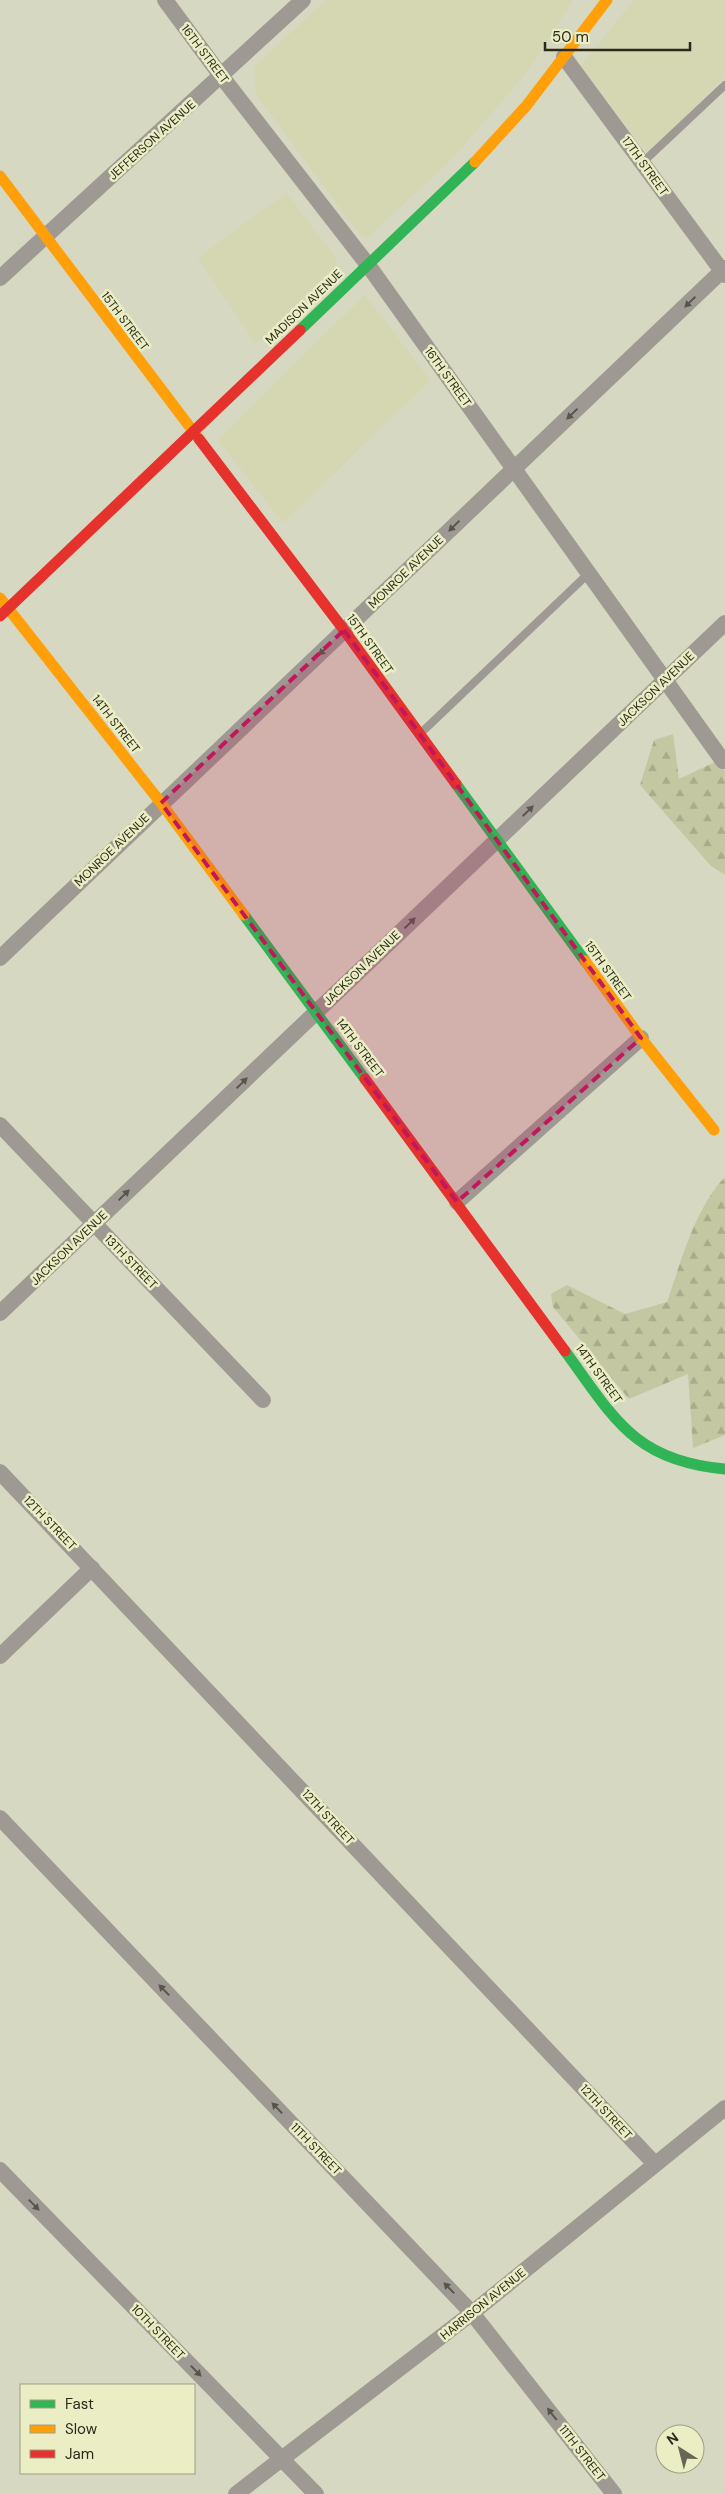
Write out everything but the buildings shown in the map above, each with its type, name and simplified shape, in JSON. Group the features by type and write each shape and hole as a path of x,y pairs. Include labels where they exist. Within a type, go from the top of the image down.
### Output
{"street":[{"name":"16TH STREET","path":"165,0 222,77 368,265 723,762"},
{"name":"JEFFERSON AVENUE","path":"0,278 222,77 303,0"},
{"name":"MADISON AVENUE","path":"4,612 489,149 564,57 607,0"},
{"name":"17TH STREET","path":"564,57 724,271"},
{"name":"15TH STREET","path":"0,176 44,238 344,630 641,1038 714,1130"},
{"name":"MONROE AVENUE","path":"0,958 724,271"},
{"name":"14TH STREET","path":"0,598 4,612 161,804 457,1202 614,1418 641,1444 670,1460 706,1468 725,1469"},
{"name":"JACKSON AVENUE","path":"0,1314 725,623"},
{"path":"457,1202 641,1038"},
{"name":"13TH STREET","path":"0,1125 263,1400"},
{"name":"12TH STREET","path":"0,1472 655,2164"},
{"path":"0,1656 92,1568"},
{"name":"11TH STREET","path":"0,1818 472,2313 614,2494"},
{"name":"HARRISON AVENUE","path":"236,2494 283,2460 472,2313 725,2108"},
{"name":"10TH STREET","path":"0,2170 316,2494"}],"lane":[{"path":"642,163 725,85"},
{"path":"419,735 589,573"}],"highlighted area":[{"path":"344,630 641,1038 457,1202 161,803"}],"shaded area":[{"path":"326,0 573,0 528,71 448,163 367,238 360,235 256,94 254,67"},
{"path":"634,0 725,0 725,76 648,154 581,66"},
{"path":"286,193 336,258 334,267 256,344 198,258"},
{"path":"365,295 430,380 283,523 218,440"}],"green space":[{"path":"673,734 679,779 717,761 725,771 725,875 711,866 640,785 654,740"},
{"path":"725,1177 725,1435 693,1448 688,1374 629,1399 553,1307 551,1294 567,1285 625,1314 667,1302 697,1220 714,1190"}],"traffic: fast":[{"path":"300,330 475,162"},
{"path":"456,784 585,961"},
{"path":"244,915 365,1079"},
{"path":"565,1351 613,1416 647,1446 668,1457 725,1469"}],"traffic: slow":[{"path":"475,162 527,105 607,0"},
{"path":"0,176 199,439"},
{"path":"0,598 161,803 244,915"},
{"path":"585,961 641,1038 714,1130"}],"traffic: jam":[{"path":"0,616 300,330"},
{"path":"199,439 344,630 456,784"},
{"path":"365,1079 565,1351"}]}
